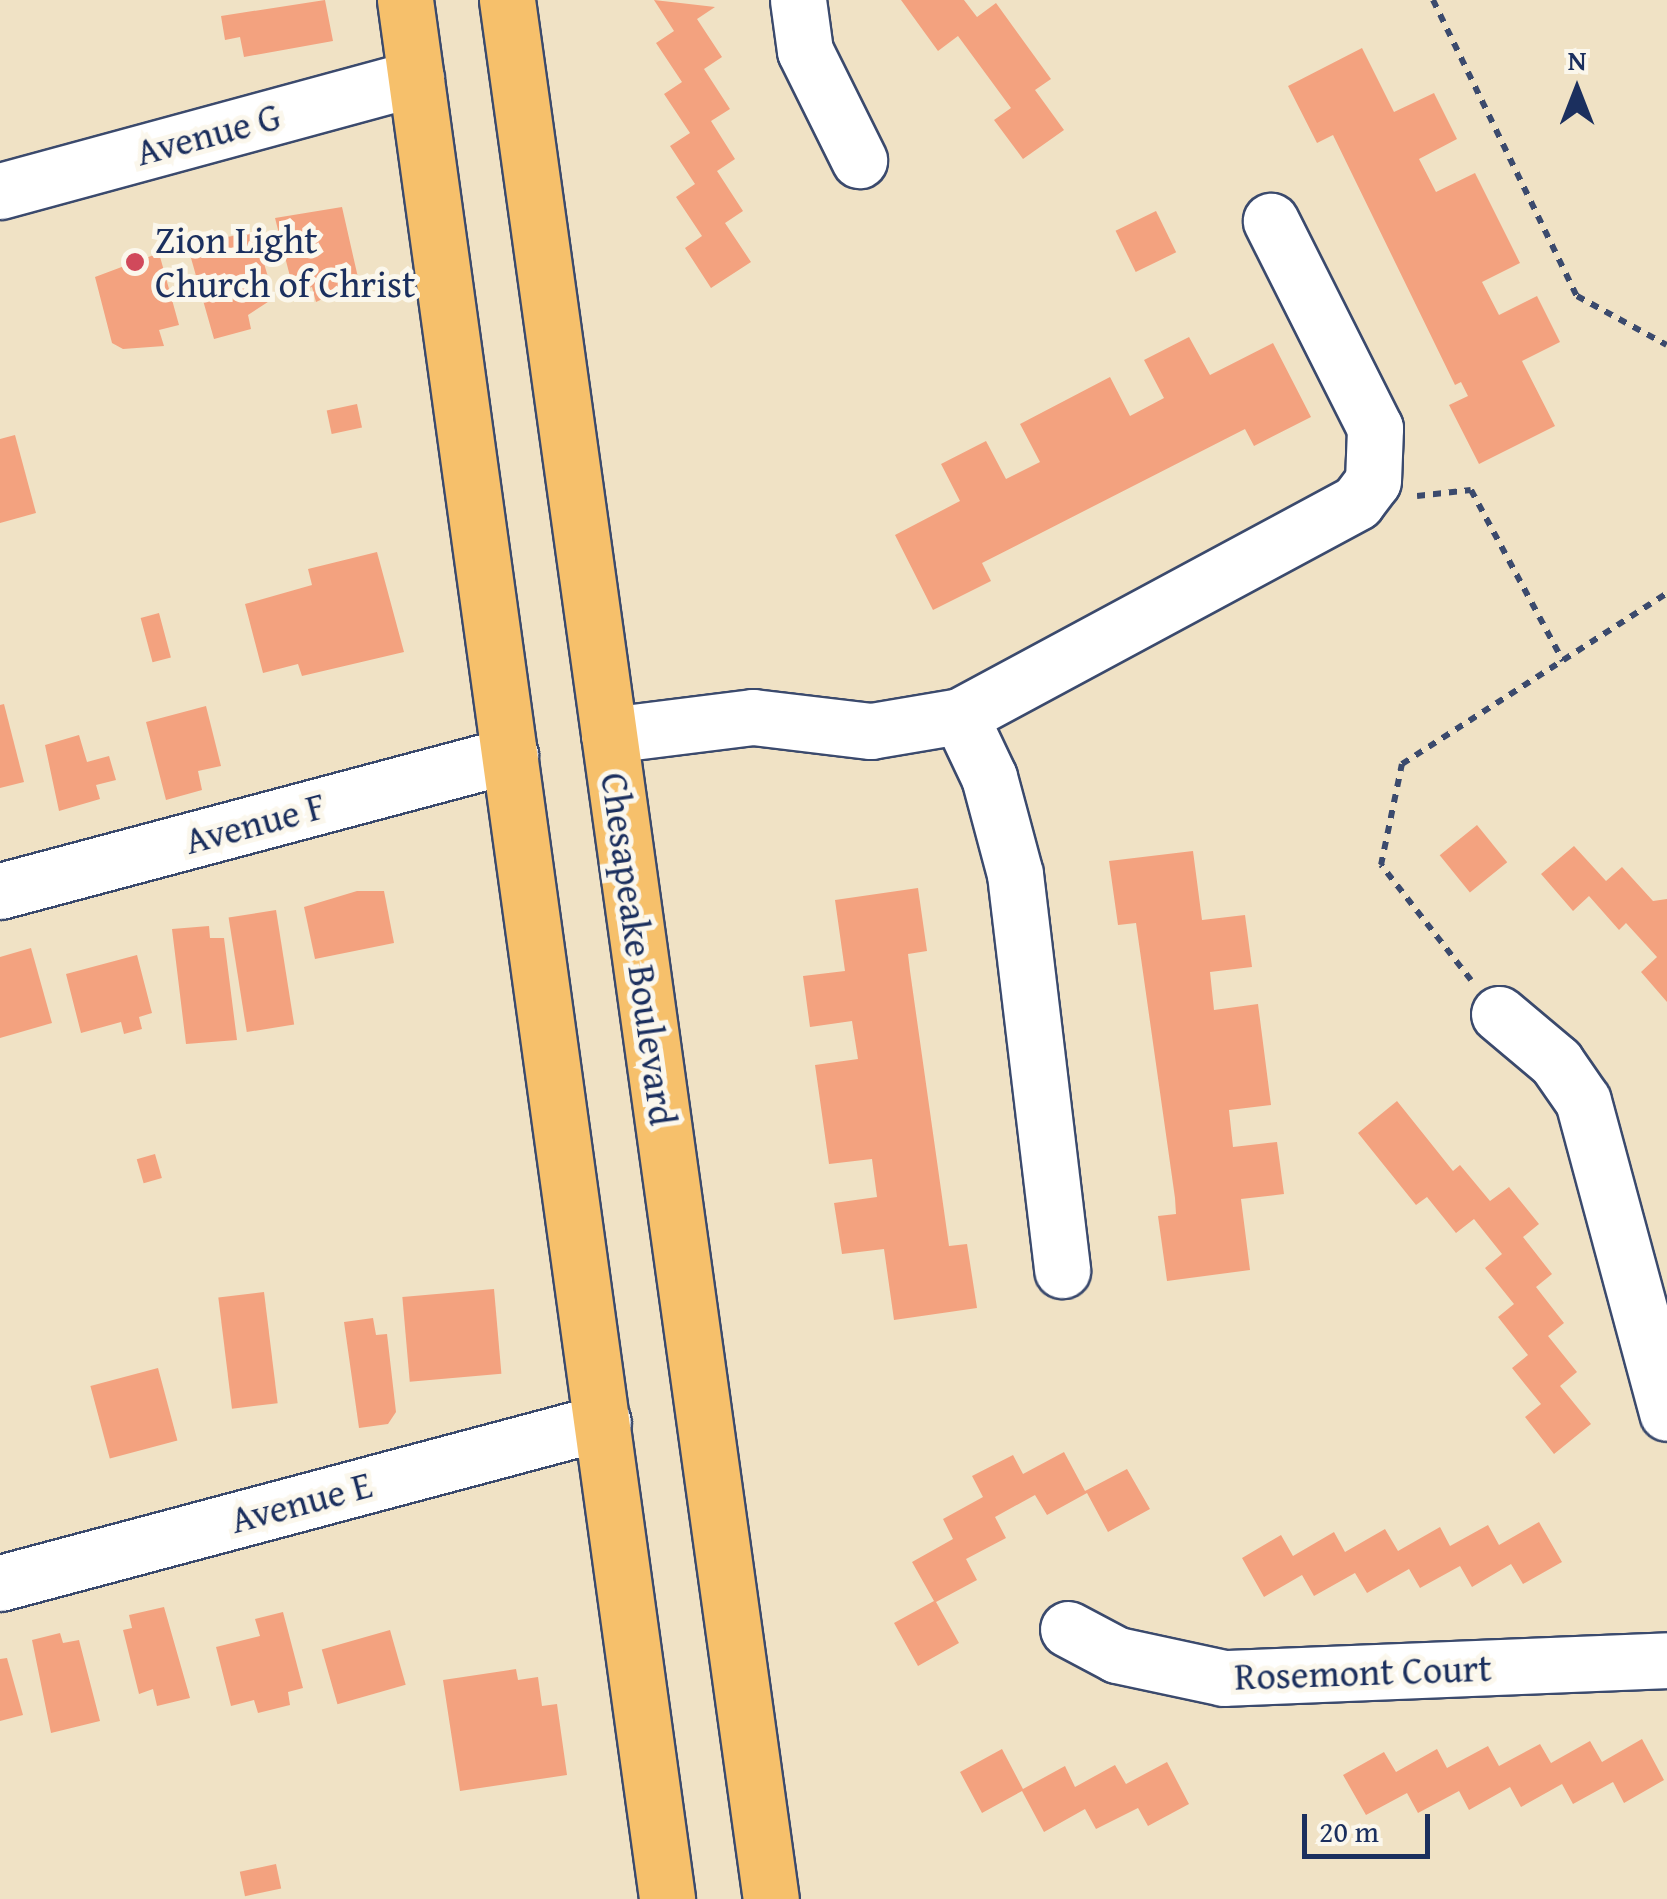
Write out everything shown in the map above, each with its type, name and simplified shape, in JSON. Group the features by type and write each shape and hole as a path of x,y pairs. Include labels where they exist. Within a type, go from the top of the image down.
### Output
{"main road":[{"path":"405,0 668,1899"},
{"name":"Chesapeake Boulevard","path":"506,0 770,1899"}],"street":[{"path":"798,0 806,51 859,160"},
{"name":"Avenue G","path":"0,191 416,78"},
{"path":"609,735 754,717 871,731 960,716 1357,502 1373,481 1375,428 1271,220"},
{"path":"960,716 989,778 1015,874 1062,1270"},
{"name":"Avenue F","path":"0,891 510,755"},
{"path":"1499,1014 1556,1062 1583,1101 1667,1413"},
{"name":"Avenue E","path":"0,1583 603,1422"},
{"name":"Rosemont Court","path":"1068,1629 1116,1655 1224,1678 1667,1660"}],"path":[{"path":"1434,0 1577,296 1667,345"},
{"path":"1357,502 1471,490 1563,661"},
{"path":"1499,1014 1382,865 1402,764 1667,594"}],"building":[{"path":"325,0 333,41 244,57 240,37 225,40 221,16"},
{"path":"654,0 715,7 697,19 722,57 704,69 730,109 711,121 735,159 717,171 743,211 725,223 751,262 711,288 685,248 702,236 676,197 695,184 670,146 690,133 664,94 682,82 656,43 674,31"},
{"path":"901,0 964,0 977,17 996,3 1051,79 1035,90 1064,130 1023,159 994,120 1011,108 958,36 938,51"},
{"path":"1362,48 1394,112 1434,93 1457,139 1419,159 1436,192 1475,173 1520,263 1482,282 1499,315 1537,296 1560,342 1522,361 1555,426 1479,464 1449,405 1468,396 1461,382 1455,385 1333,135 1317,143 1288,86"},
{"path":"342,207 359,282 316,302 312,287 294,292 275,218"},
{"path":"1156,211 1176,252 1136,272 1116,231"},
{"path":"255,232 274,298 248,315 251,329 214,339 187,244"},
{"path":"159,253 179,325 159,330 164,346 123,349 112,343 95,277"},
{"path":"1189,337 1210,375 1273,343 1311,417 1254,446 1245,429 982,563 991,581 933,610 895,535 960,501 941,464 986,441 1006,479 1040,462 1020,424 1110,377 1130,416 1164,398 1144,360"},
{"path":"357,404 362,427 332,434 327,410"},
{"path":"15,435 36,513 0,523 0,439"},
{"path":"377,552 404,652 302,676 298,664 263,673 245,604 312,585 308,569"},
{"path":"159,613 171,657 153,662 141,618"},
{"path":"4,704 24,782 0,788 0,705"},
{"path":"206,706 221,766 198,771 202,790 166,800 146,722"},
{"path":"79,735 87,762 109,756 116,780 96,785 100,799 59,811 45,745"},
{"path":"1477,825 1507,862 1470,893 1440,855"},
{"path":"1574,846 1606,881 1622,867 1653,901 1667,899 1667,1002 1641,972 1657,957 1626,923 1619,930 1589,896 1573,911 1541,874"},
{"path":"1193,851 1202,920 1245,915 1252,967 1210,972 1214,1010 1258,1004 1271,1105 1229,1110 1233,1147 1277,1142 1284,1194 1241,1199 1250,1270 1167,1281 1158,1216 1176,1214 1175,1198 1136,923 1118,925 1109,861"},
{"path":"918,888 927,951 908,954 910,971 949,1246 967,1244 977,1308 894,1320 884,1249 842,1254 834,1203 877,1197 872,1159 829,1164 815,1065 858,1059 852,1021 810,1027 803,976 845,971 835,900"},
{"path":"357,891 384,891 394,943 315,959 304,907"},
{"path":"276,910 294,1025 247,1032 229,918"},
{"path":"209,926 210,938 224,938 237,1040 186,1044 172,929"},
{"path":"31,948 52,1023 0,1038 0,957"},
{"path":"137,955 152,1013 139,1017 142,1029 124,1034 121,1022 81,1033 66,974"},
{"path":"1397,1101 1453,1171 1460,1165 1490,1201 1509,1187 1539,1224 1523,1237 1552,1274 1536,1287 1564,1323 1548,1336 1577,1372 1560,1386 1591,1424 1554,1454 1525,1417 1541,1404 1512,1368 1528,1355 1498,1317 1514,1304 1485,1268 1502,1254 1474,1219 1456,1233 1427,1197 1416,1205 1358,1133"},
{"path":"155,1154 162,1178 144,1183 137,1159"},
{"path":"494,1289 501,1374 410,1382 402,1297"},
{"path":"264,1292 278,1403 232,1409 218,1298"},
{"path":"373,1318 376,1335 387,1334 396,1412 388,1424 359,1428 344,1322"},
{"path":"158,1368 177,1440 110,1459 90,1386"},
{"path":"1064,1452 1085,1491 1127,1469 1150,1509 1108,1532 1087,1493 1047,1515 1035,1495 995,1517 1006,1538 966,1559 977,1580 936,1602 959,1643 918,1666 894,1623 934,1601 912,1562 953,1539 943,1519 983,1497 972,1476 1013,1455 1023,1474"},
{"path":"1539,1522 1562,1562 1523,1584 1511,1564 1472,1587 1460,1566 1420,1588 1409,1569 1367,1593 1355,1573 1314,1596 1302,1575 1264,1597 1242,1558 1281,1535 1293,1556 1334,1532 1345,1552 1385,1529 1398,1551 1440,1527 1450,1546 1488,1525 1499,1545"},
{"path":"164,1607 190,1698 157,1706 153,1689 139,1694 123,1630 132,1628 129,1615"},
{"path":"283,1612 303,1688 288,1692 290,1705 258,1713 254,1700 231,1706 216,1647 260,1636 255,1619"},
{"path":"390,1630 406,1685 337,1704 322,1650"},
{"path":"60,1633 63,1643 79,1640 100,1721 51,1733 32,1640"},
{"path":"7,1658 23,1715 0,1721 0,1659"},
{"path":"516,1669 518,1680 538,1677 542,1706 557,1704 567,1775 460,1791 443,1680"},
{"path":"1642,1739 1664,1780 1624,1803 1613,1782 1573,1804 1562,1784 1521,1807 1510,1787 1469,1810 1459,1791 1418,1813 1407,1793 1366,1815 1343,1775 1384,1752 1396,1772 1437,1749 1447,1768 1488,1746 1499,1766 1540,1744 1551,1763 1590,1741 1602,1762"},
{"path":"1002,1749 1023,1789 1065,1766 1075,1787 1115,1765 1126,1784 1167,1762 1189,1804 1148,1826 1138,1808 1096,1829 1085,1809 1044,1832 1022,1791 982,1813 960,1772"},
{"path":"276,1864 281,1888 245,1896 240,1872"}],"place":[{"name":"Zion Light Church of Christ","path":"135,262"}]}
